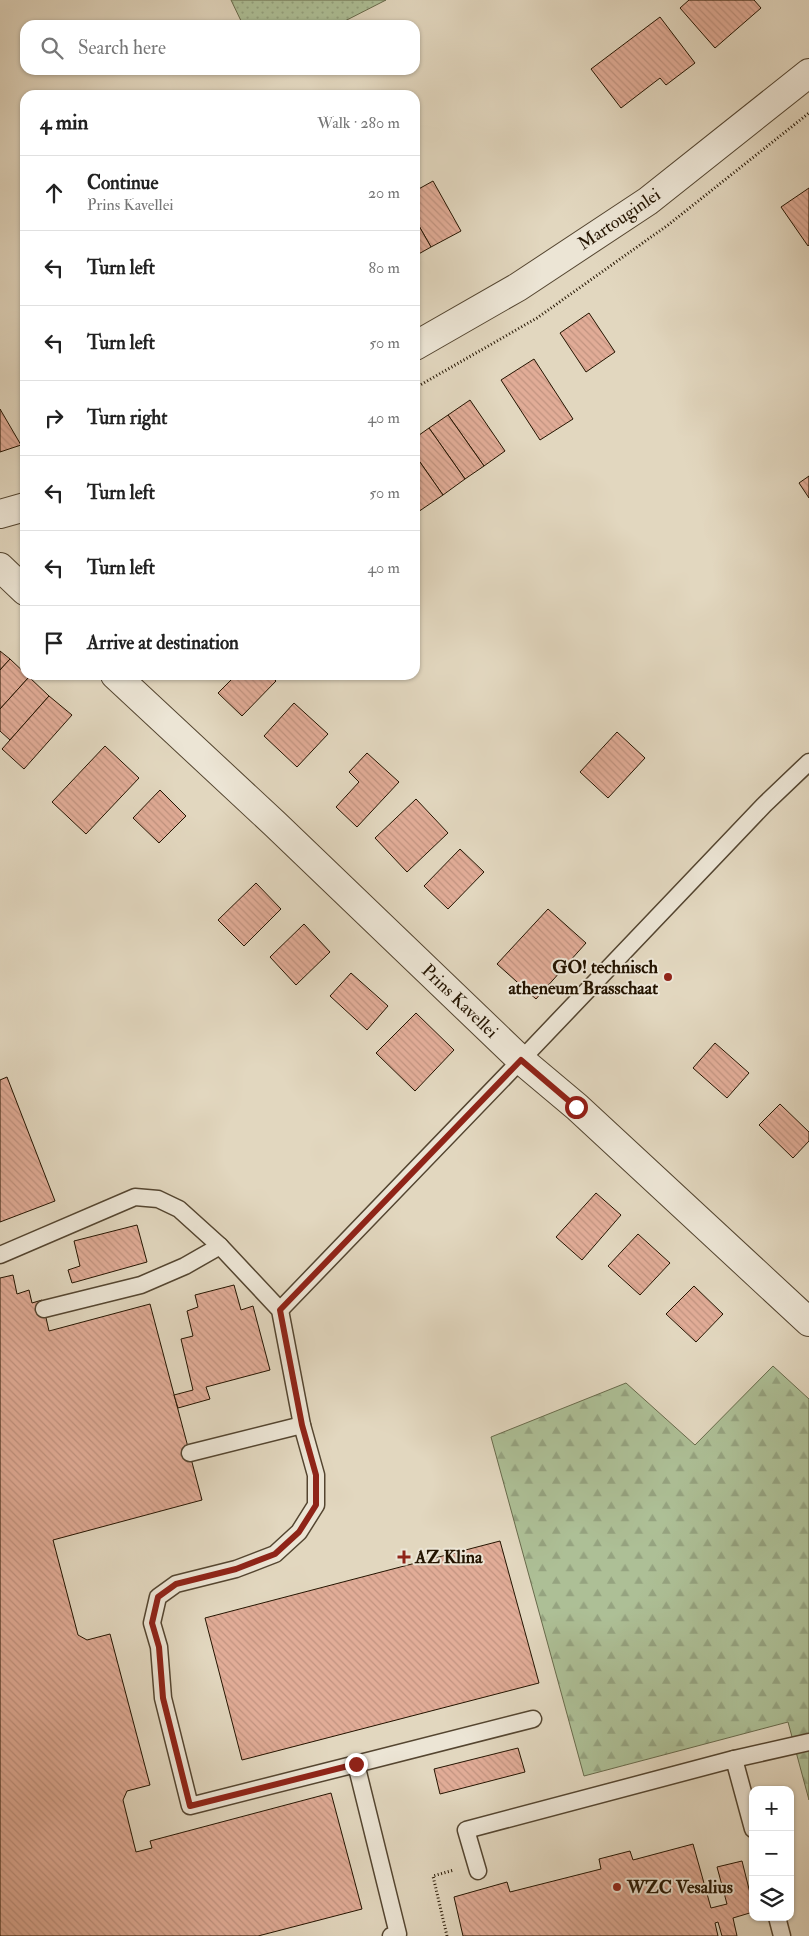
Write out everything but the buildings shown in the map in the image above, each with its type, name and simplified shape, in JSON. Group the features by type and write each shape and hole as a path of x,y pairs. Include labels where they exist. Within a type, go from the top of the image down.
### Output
{"street":[{"name":"Martouginlei","path":"420,343 518,287 648,201 809,72"},
{"path":"0,514 20,508"},
{"path":"0,567 20,586"},
{"name":"Prins Kavellei","path":"120,680 521,1060 576,1107 809,1322"}],"lane":[{"path":"280,1310 764,805 809,762"},
{"path":"0,1255 134,1197 158,1199 179,1209 220,1246 280,1310 302,1425 316,1475 316,1505 299,1532 275,1554 236,1569 176,1584 158,1597 152,1623 159,1647 163,1698 190,1806 533,1720"},
{"path":"44,1309 140,1284 185,1266 220,1246"},
{"path":"190,1453 302,1425"},
{"path":"477,1868 466,1830 734,1759 809,1742"},
{"path":"734,1759 749,1814"},
{"path":"356,1764 398,1934 391,1936"},
{"path":"778,1921 782,1936"}],"path":[{"path":"447,1936 433,1876 477,1868"}],"green space":[{"path":"231,0 386,0 347,20 241,20"},
{"path":"773,1366 809,1399 809,1800 788,1722 584,1776 491,1437 626,1383 695,1445"}],"place":[{"name":"GO! technisch atheneum Brasschaat","path":"668,977"},
{"name":"AZ Klina","path":"404,1557"},
{"name":"WZC Vesalius","path":"617,1887"}],"route":[{"path":"356,1764 190,1806 163,1698 159,1647 152,1623 158,1597 176,1584 236,1569 275,1554 299,1532 316,1505 316,1475 302,1425 280,1310 521,1060 576,1107"}]}
